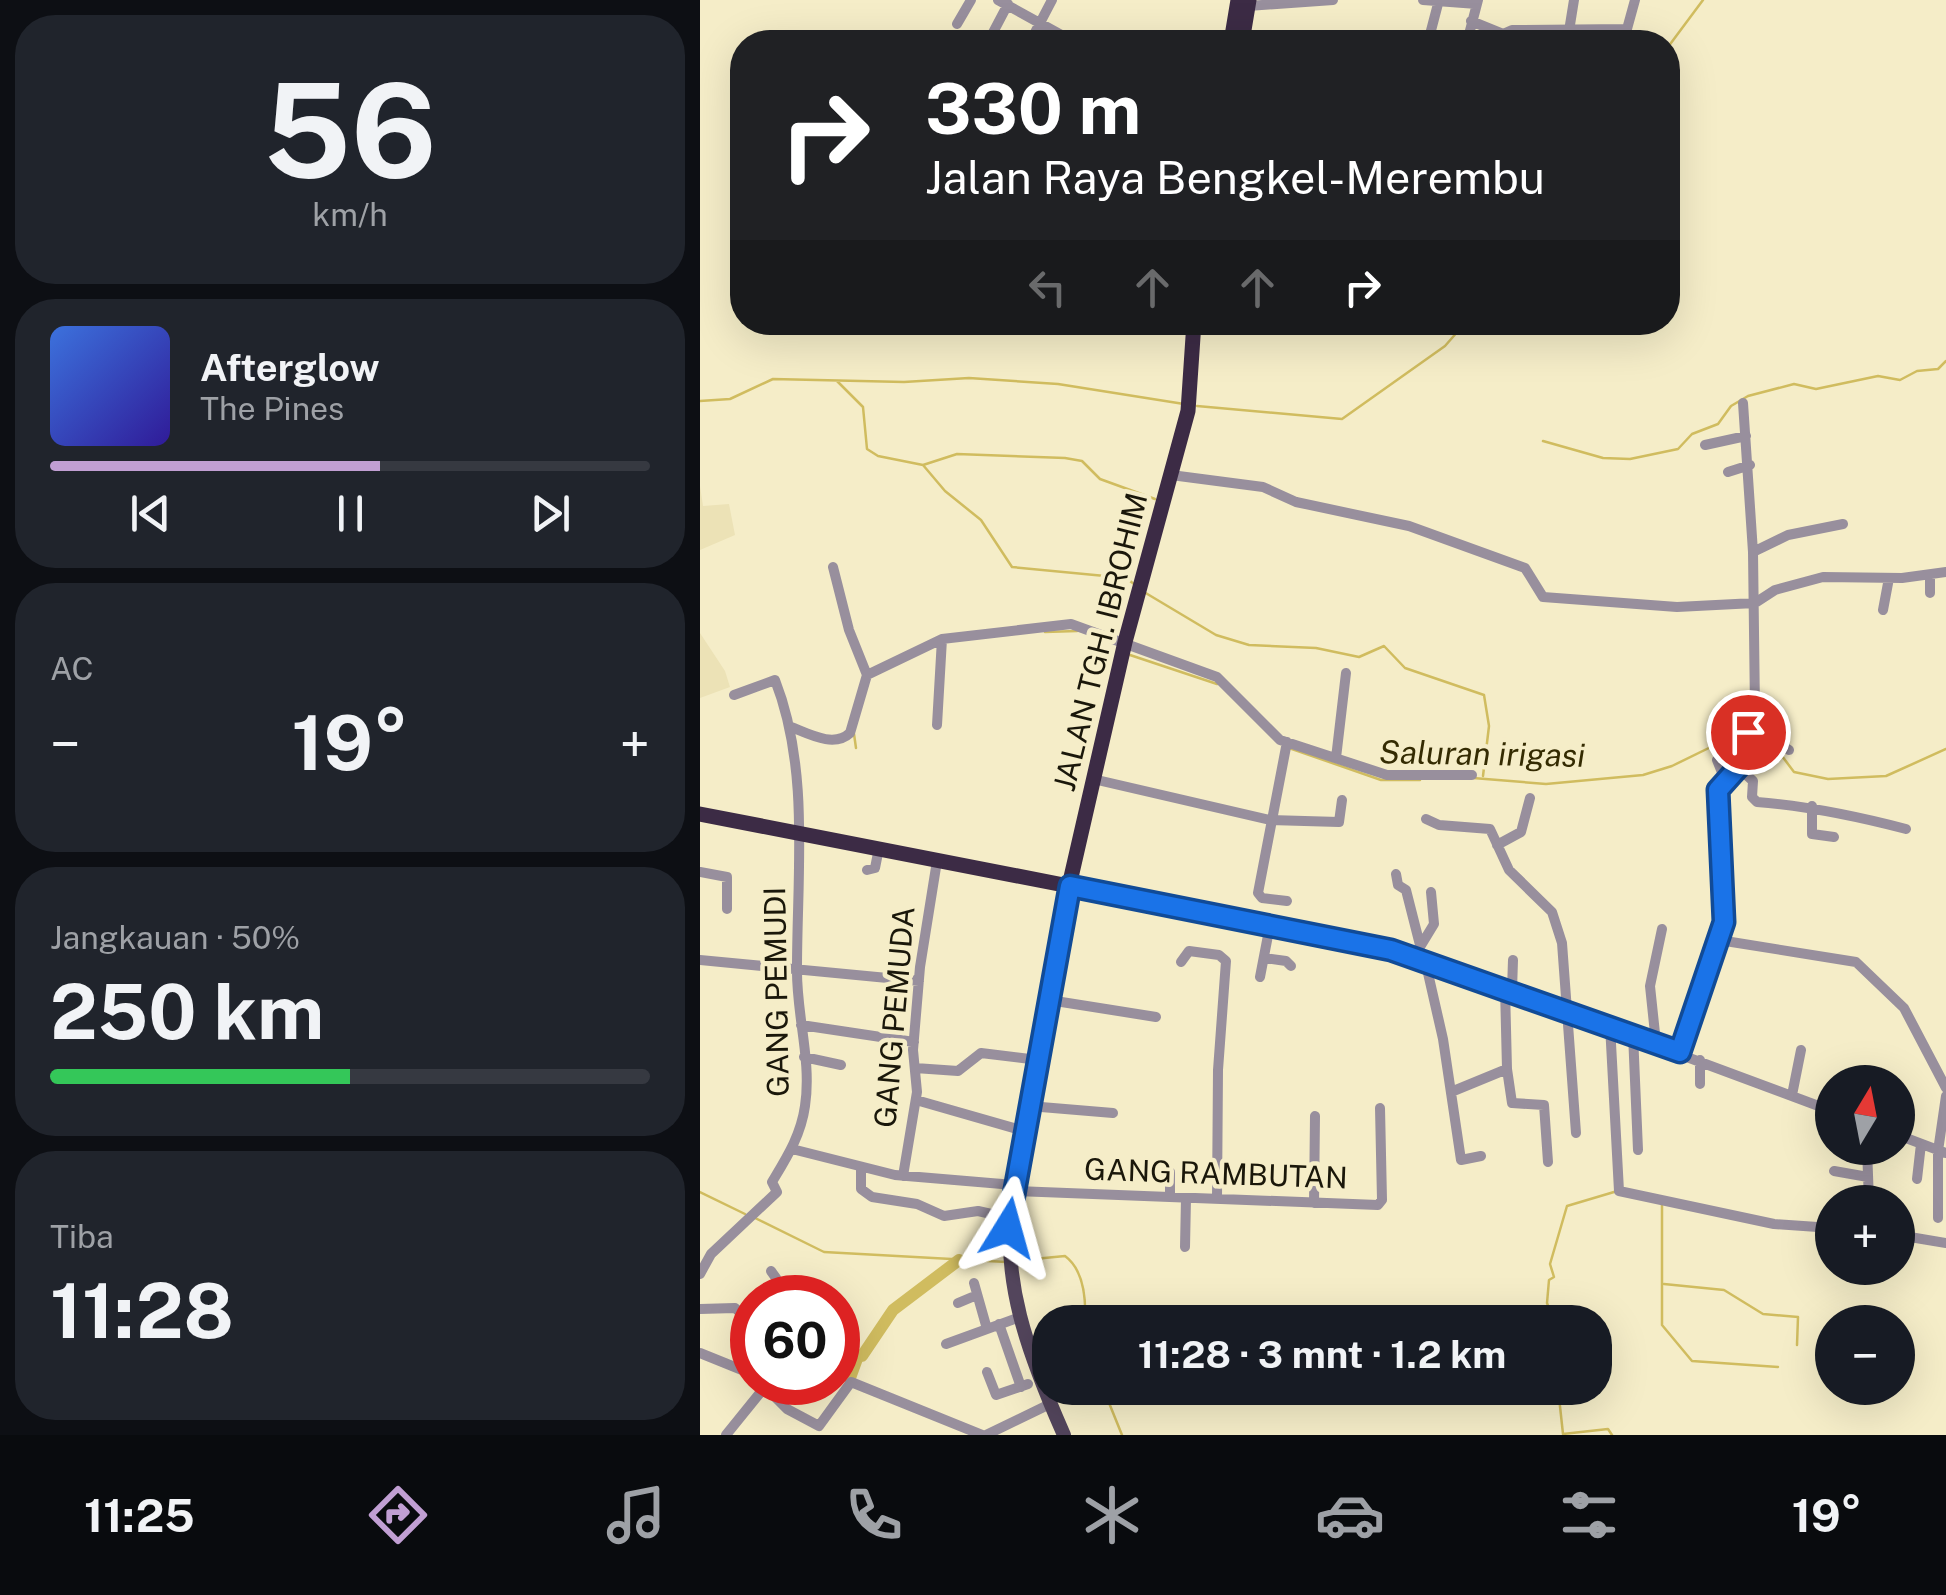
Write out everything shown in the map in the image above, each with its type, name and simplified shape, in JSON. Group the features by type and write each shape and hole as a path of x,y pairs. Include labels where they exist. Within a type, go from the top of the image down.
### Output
{"highway":[{"path":"1234,30 1245,2"},
{"path":"1243,30 1245,2"},
{"path":"1192,387 1194,335"},
{"path":"1192,387 1202,335"},
{"name":"JALAN TGH. IBROHIM","path":"1070,886 1123,648 1172,476 1192,387"},
{"path":"700,814 1070,886"}],"main road":[{"path":"1032,1352 1008,1271 1009,1218 1070,886"},
{"path":"1050,1405 1064,1435"}],"street":[{"path":"957,24 971,0"},
{"path":"1036,30 1052,0"},
{"path":"1245,2 1333,0"},
{"path":"1423,0 1478,2 1469,30"},
{"path":"1563,30 1574,0"},
{"path":"1618,30 1629,28 1635,0"},
{"path":"1431,30 1439,1"},
{"path":"993,30 1005,2 1053,30"},
{"path":"1470,21 1493,30"},
{"path":"1680,1052 1720,940 1724,916 1718,801 1725,780 1740,768 1755,704 1750,466 1743,403"},
{"path":"1706,445 1746,436"},
{"path":"1728,472 1750,466"},
{"path":"1172,476 1263,488 1296,502 1409,526 1525,568 1536,592 1546,597 1678,608 1755,603 1775,590 1813,578 1889,578 1946,572"},
{"path":"1753,552 1788,536 1843,524"},
{"path":"791,732 831,740 847,736 867,675 850,630 834,567"},
{"path":"1930,575 1930,593"},
{"path":"1884,610 1889,578"},
{"path":"867,675 943,642 1067,624 1123,648 1222,680 1286,745 1387,775 1472,775"},
{"path":"937,725 943,642"},
{"path":"1336,758 1346,673"},
{"name":"GANG PEMUDI","path":"700,1274 712,1254 777,1192 772,1182 792,1149 806,1099 796,970 800,831 791,732 775,680 734,694"},
{"path":"1749,732 1789,750"},
{"path":"1286,745 1258,894 1287,901"},
{"path":"1717,760 1725,780"},
{"path":"1740,768 1753,781 1752,797 1756,802 1812,806 1830,815 1906,829"},
{"path":"1094,779 1270,820 1338,822 1342,800"},
{"path":"1497,846 1521,832 1530,798"},
{"path":"1812,806 1812,834 1834,837"},
{"path":"1426,819 1440,825 1490,829 1509,870 1552,912 1558,926 1576,1133"},
{"path":"867,870 875,868 879,848"},
{"name":"GANG PEMUDA","path":"903,1176 916,1100 914,1042 919,981 937,862"},
{"path":"700,872 727,877 727,910"},
{"path":"1396,874 1398,885 1406,890 1454,1071 1451,1092 1461,1160 1481,1156"},
{"path":"1070,886 1423,959 1564,1008 1815,1104"},
{"path":"1420,944 1434,924 1431,892"},
{"path":"1260,977 1270,925"},
{"path":"1656,1043 1650,986 1662,929"},
{"path":"1720,940 1856,962 1904,1008 1946,1092 1938,1218"},
{"path":"1180,962 1189,951 1219,955 1226,962 1218,1070 1217,1199"},
{"path":"1264,958 1286,961 1291,966"},
{"path":"700,960 919,981"},
{"path":"1512,960 1507,1069 1512,1102 1544,1105 1548,1162"},
{"path":"1049,1000 1156,1017"},
{"path":"801,1025 914,1042"},
{"path":"1610,1026 1618,1189 1774,1224 1815,1227"},
{"path":"1633,1034 1638,1150"},
{"path":"1792,1095 1800,1050"},
{"path":"914,1068 958,1070 981,1052 1038,1060"},
{"path":"804,1057 841,1065"},
{"path":"1700,1060 1700,1084"},
{"path":"1451,1092 1507,1069"},
{"path":"916,1100 1024,1131"},
{"path":"1029,1106 1113,1113"},
{"name":"GANG RAMBUTAN","path":"792,1149 903,1176 1013,1188 1380,1203 1380,1108"},
{"path":"1314,1203 1315,1116"},
{"path":"1614,1124 1636,1122"},
{"path":"1915,1142 1942,1152"},
{"path":"1918,1179 1921,1144"},
{"path":"1868,1165 1868,1185"},
{"path":"1164,1166 1170,1172 1170,1197"},
{"path":"861,1168 862,1189 872,1197 917,1204 944,1216 978,1211 1009,1218"},
{"path":"1834,1171 1868,1177"},
{"path":"1185,1247 1186,1198"},
{"path":"1915,1237 1946,1242"},
{"path":"771,1271 774,1275"},
{"path":"974,1283 1025,1386 996,1395 988,1372"},
{"path":"958,1303 977,1295"},
{"path":"700,1309 730,1308"},
{"path":"946,1344 1020,1317"},
{"path":"700,1353 730,1365"},
{"path":"860,1386 984,1435 1048,1405"},
{"path":"726,1435 748,1405"},
{"path":"785,1405 800,1418 820,1426 835,1405"}],"shaded area":[{"path":"700,486 703,506 729,504 735,535 700,550"},
{"path":"700,633 725,671 730,687 700,698"}],"waterway":[{"path":"1680,31 1703,0"},
{"path":"1197,406 1342,419 1445,346 1455,335"},
{"path":"1543,441 1603,458 1630,459 1678,449 1692,434 1718,424 1731,406 1748,396 1794,384 1816,389 1878,376 1900,380 1917,371 1938,369 1946,361"},
{"path":"700,401 730,399 773,379 904,382 969,378 1058,384 1184,404"},
{"path":"837,381 863,407 867,449 878,456 923,465 945,491 981,520 1012,567 1126,578 1134,584"},
{"path":"923,465 957,454 1065,458 1082,461 1100,479 1155,499"},
{"path":"1144,592 1216,635 1249,645 1316,648 1359,657 1384,646 1405,668 1484,695 1489,726 1483,776"},
{"name":"Saluran irigasi","path":"1045,632 1077,631"},
{"name":"Saluran irigasi","path":"1130,655 1217,684"},
{"name":"Saluran irigasi","path":"854,734 856,748"},
{"name":"Saluran irigasi","path":"1473,778 1546,784 1643,775 1719,743 1743,740"},
{"name":"Saluran irigasi","path":"1289,748 1381,780 1420,780"},
{"name":"Saluran irigasi","path":"1776,748 1794,772 1828,779 1886,776 1946,749"},
{"path":"700,1192 745,1214"},
{"path":"1548,1305 1549,1280 1554,1277 1550,1264 1567,1206 1614,1192"},
{"path":"1662,1203 1662,1325 1692,1361 1778,1367"},
{"path":"753,1217 824,1252 1006,1262"},
{"path":"1014,1261 1065,1256 1080,1277 1084,1305"},
{"path":"860,1356 893,1310 959,1260"},
{"path":"1664,1284 1724,1290 1763,1314 1798,1317 1797,1345"},
{"path":"1110,1405 1122,1435"},
{"path":"1560,1405 1563,1434 1608,1429 1612,1435"}],"route":[{"path":"1008,1228 1070,886 1391,950 1680,1052 1724,922 1718,868 1718,790 1744,761 1748,732"}]}
